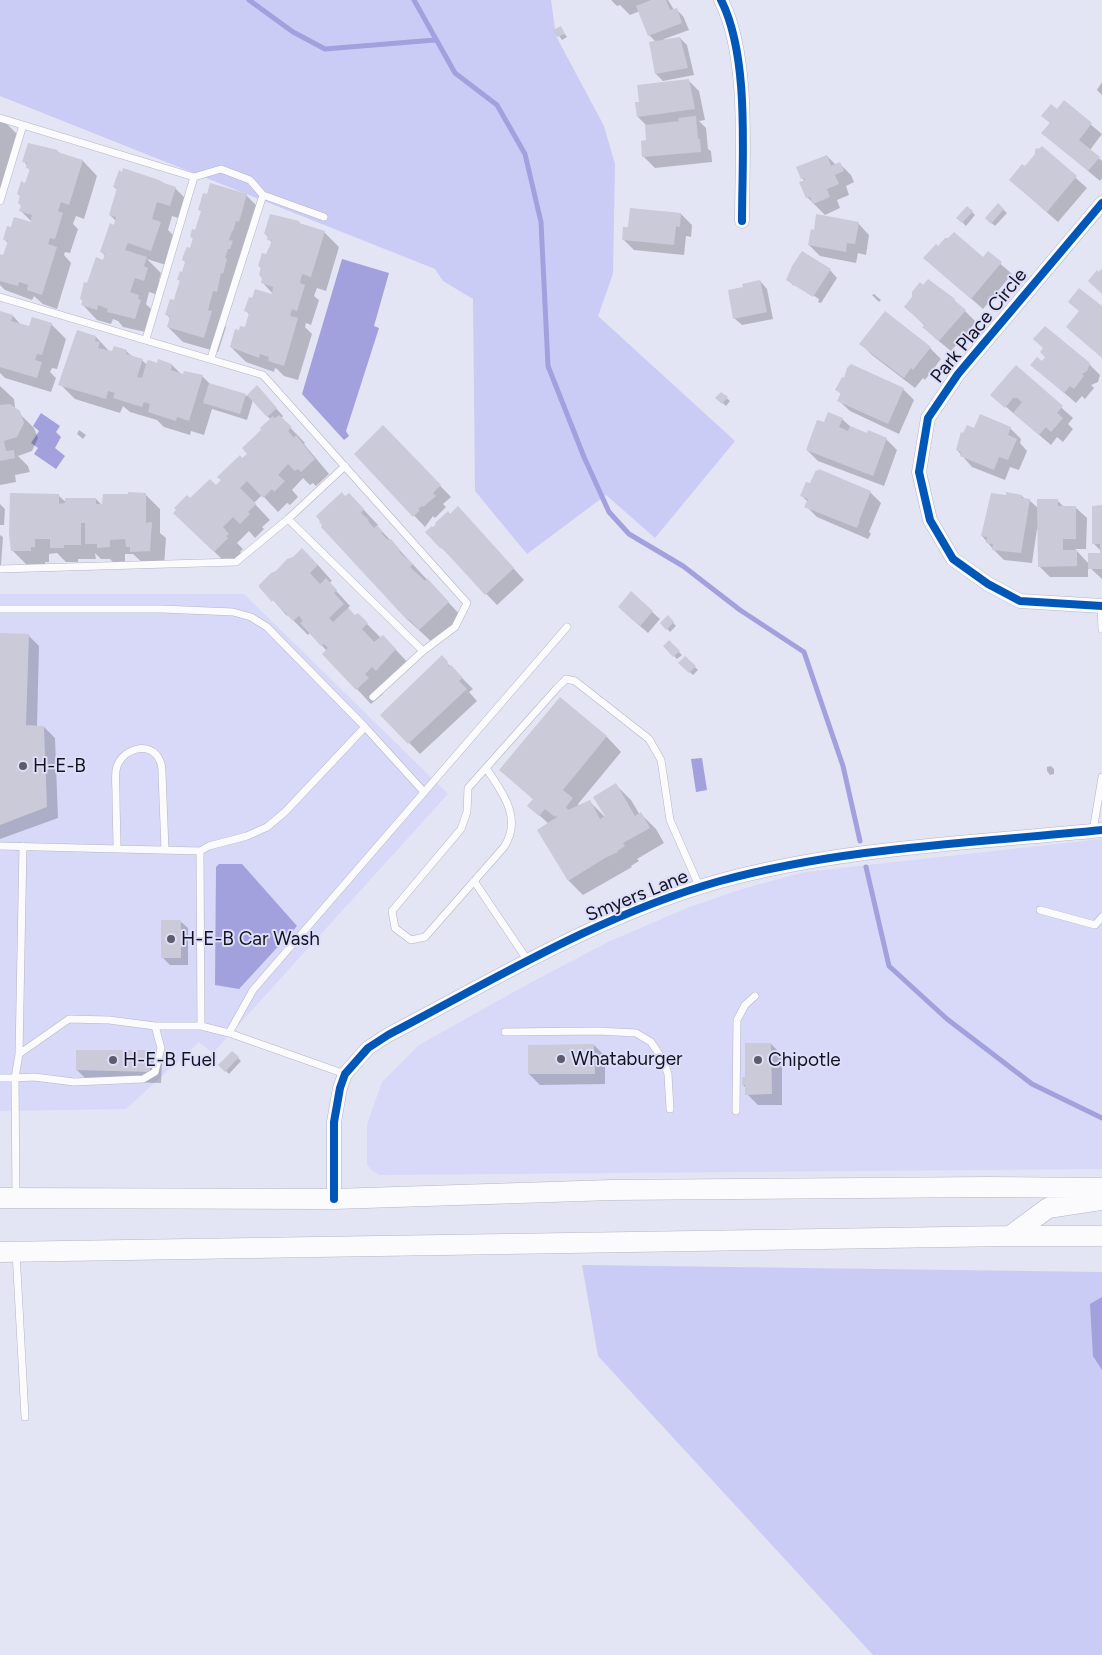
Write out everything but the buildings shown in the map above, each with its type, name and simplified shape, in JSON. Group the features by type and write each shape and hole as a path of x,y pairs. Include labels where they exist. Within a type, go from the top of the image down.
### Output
{"main road":[{"path":"8,1198 334,1199 603,1191 988,1187 1102,1188"},
{"path":"1010,1236 1048,1208 1102,1200"},
{"path":"8,1252 1102,1236"}],"street":[{"path":"721,0 727,11 738,56 742,109 742,220"},
{"name":"Park Place Circle","path":"1102,203 958,374 928,418 919,472 930,520 953,559 988,584 1020,601 1102,606"},
{"name":"Smyers Lane","path":"334,1199 334,1122 340,1088 345,1074 368,1048 388,1035 556,947 633,912 700,888 759,872 818,860 904,848 1098,830"}],"lane":[{"path":"0,118 194,177 221,169 250,180 263,195 324,217"},
{"path":"0,201 23,125"},
{"path":"146,339 194,177"},
{"path":"211,358 263,195"},
{"path":"0,296 263,375 467,603 455,627 423,651 373,697"},
{"path":"0,569 236,562 345,466"},
{"path":"288,518 423,651"},
{"path":"1102,606 1102,629"},
{"path":"0,610 162,609 233,612 250,617 267,627 365,727 424,792"},
{"path":"229,1033 253,990 567,627"},
{"path":"486,768 507,799 512,814 510,838 425,937 411,940 395,928 392,912 405,894 461,829 467,812 468,788 566,679 575,681 650,739 661,760 670,820 700,888"},
{"path":"0,846 200,852 209,846 247,836 267,827 285,812 365,727"},
{"path":"117,849 116,771 122,756 138,748 148,749 155,753 160,761 165,850"},
{"path":"1098,830 1102,777"},
{"path":"8,1198 15,1078 19,1054 23,846"},
{"path":"200,852 201,1026"},
{"path":"474,881 528,961"},
{"path":"1040,910 1095,925 1102,918"},
{"path":"736,1111 737,1020 745,1006 755,996"},
{"path":"19,1054 69,1019 109,1020 155,1026 201,1026 229,1033 345,1074"},
{"path":"0,1078 34,1077 74,1082 144,1080 155,1072 161,1048 155,1026"},
{"path":"505,1032 598,1031 636,1033 651,1042 663,1060 668,1074 670,1109"},
{"path":"8,1252 25,1417"}],"shaded area":[{"path":"0,0 551,0 556,36 604,126 615,164 613,274 598,316 735,441 655,538 606,495 527,554 475,491 473,299 443,281 435,269 0,96"},
{"path":"342,259 389,273 374,326 379,328 346,431 349,436 344,440 302,394"},
{"path":"41,413 60,426 56,432 61,437 55,448 65,456 56,469 34,454 38,448 31,443 39,431 33,426"},
{"path":"0,594 244,594 448,794 213,1053 199,1042 126,1109 0,1111"},
{"path":"702,758 707,790 696,792 691,759"},
{"path":"1102,839 1102,1169 380,1175 367,1165 367,1124 382,1082 419,1045 608,942 687,908 742,889 805,872"},
{"path":"219,864 242,864 297,926 239,989 215,985 216,867"},
{"path":"582,1265 1102,1272 1102,1655 873,1655 598,1356"},
{"path":"1102,1297 1102,1370 1093,1356 1090,1304"}],"waterway":[{"path":"249,0 293,32 325,49 435,40"},
{"path":"414,0 455,73 497,105 525,154 541,222 548,366 584,457 609,512 629,534 683,566 740,610 804,652 843,766 860,841"},
{"path":"866,867 889,966 947,1019 1032,1084 1102,1118"}],"cycle path":[{"path":"721,0 730,23 737,50 740,78 743,138 742,221"},
{"path":"1102,203 958,374 928,418 919,472 930,520 953,559 988,584 1020,601 1102,606"},
{"path":"334,1199 334,1122 340,1088 345,1074 368,1048 388,1035 509,970 591,929 676,895 720,881 767,870 862,853 1102,830"}],"place":[{"name":"H-E-B","path":"23,766"},
{"name":"H-E-B Car Wash","path":"171,939"},
{"name":"Whataburger","path":"561,1059"},
{"name":"H-E-B Fuel","path":"113,1060"},
{"name":"Chipotle","path":"758,1060"}]}
